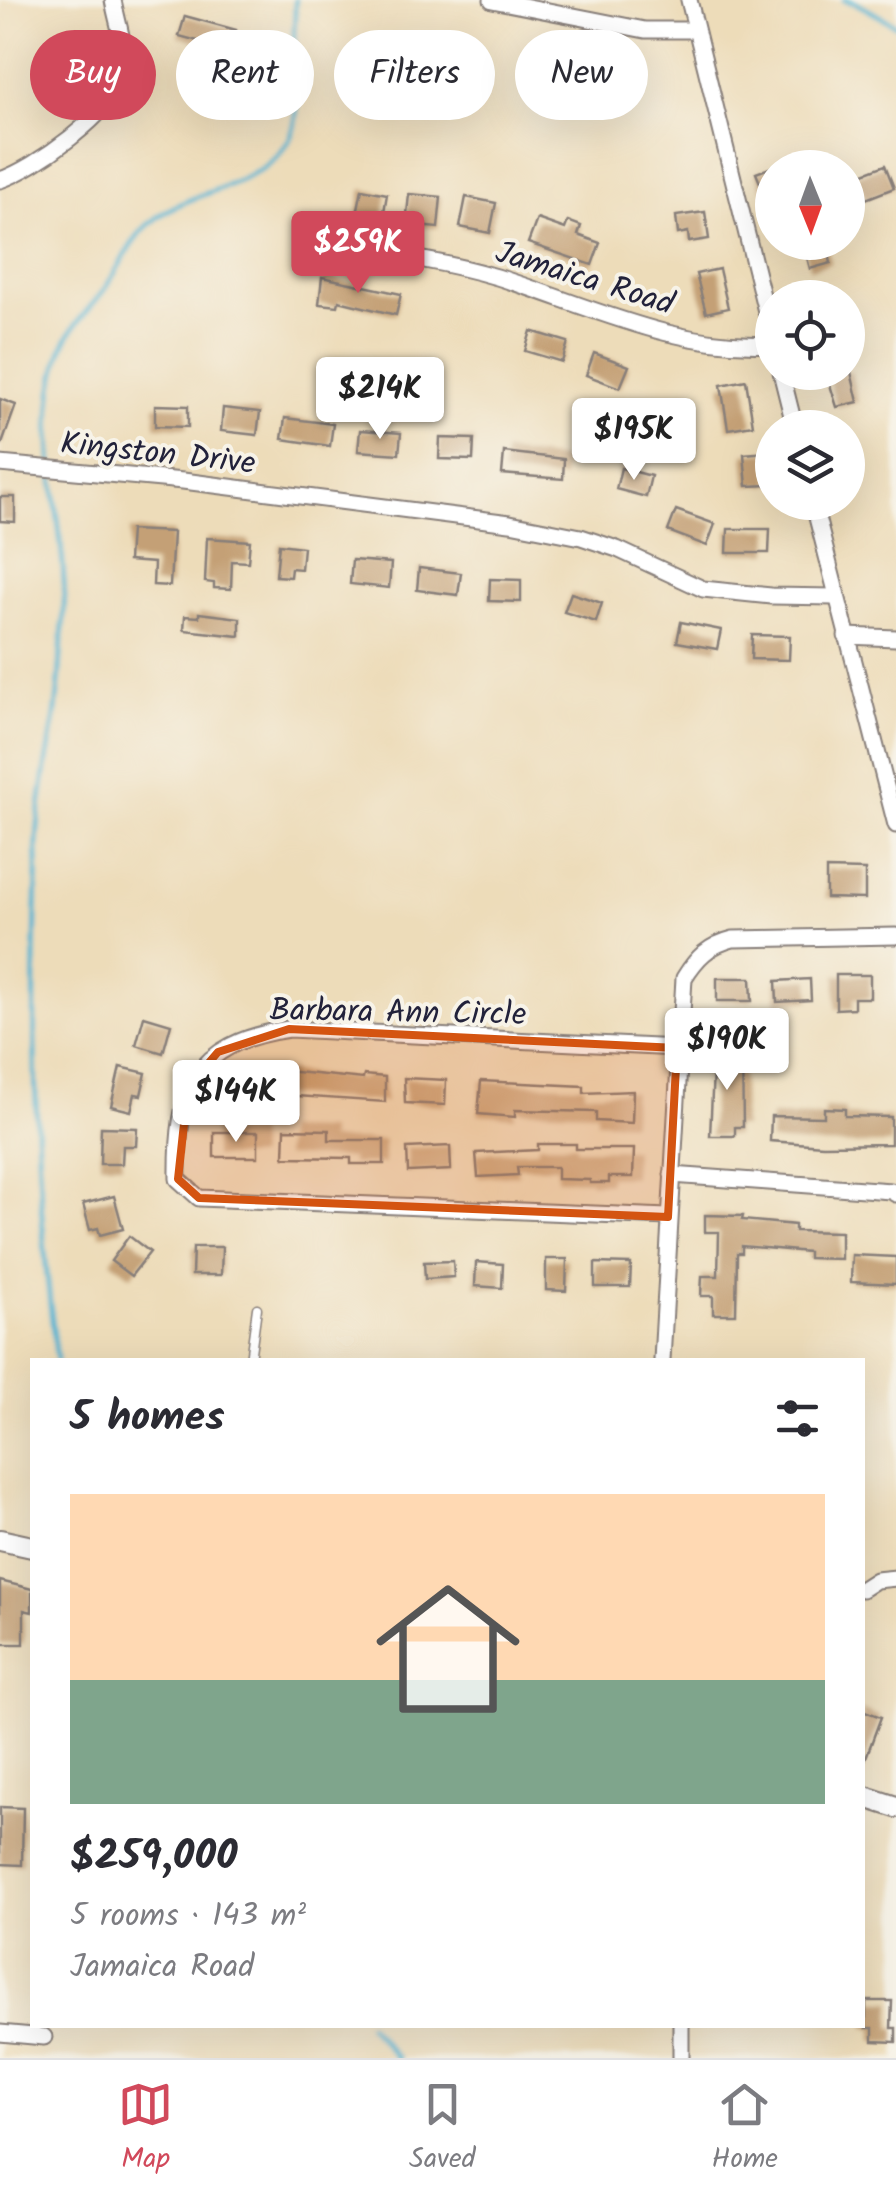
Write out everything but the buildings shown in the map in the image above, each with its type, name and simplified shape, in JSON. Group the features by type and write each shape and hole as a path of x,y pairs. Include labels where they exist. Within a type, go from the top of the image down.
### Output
{"street":[{"path":"0,180 32,166 92,119 117,88 124,60 113,0"},
{"path":"492,0 646,30 696,30"},
{"path":"689,0 758,280"},
{"name":"Jamaica Road","path":"322,244 421,259 495,276 662,332 755,345"},
{"name":"Kingston Drive","path":"0,464 183,480 510,523 581,537 618,549 703,589 835,597"},
{"path":"816,520 896,825"},
{"path":"846,636 896,638"},
{"path":"662,1358 684,978 705,951 717,943 786,936 896,936"},
{"name":"Barbara Ann Circle","path":"668,1217 199,1198 178,1180 178,1132 188,1087 218,1052 256,1034 289,1029 677,1048"},
{"path":"672,1175 896,1194"},
{"path":"0,1540 30,1547"},
{"path":"865,1587 876,1580 896,1578"},
{"path":"865,1797 896,1807"},
{"path":"681,2028 681,2058"},
{"path":"0,2033 44,2036"}],"lane":[{"path":"250,1358 257,1308"}],"highlighted area":[{"path":"289,1029 677,1048 668,1217 199,1198 178,1179 188,1087 218,1052"}],"waterway":[{"path":"57,1358 39,1180 34,999 38,826 58,698 63,626 62,558 51,457 52,390 67,338 143,229 180,204 248,177 277,156 288,142 297,107 295,0"},
{"path":"844,0 896,25"},
{"path":"371,2028 397,2058"}]}
